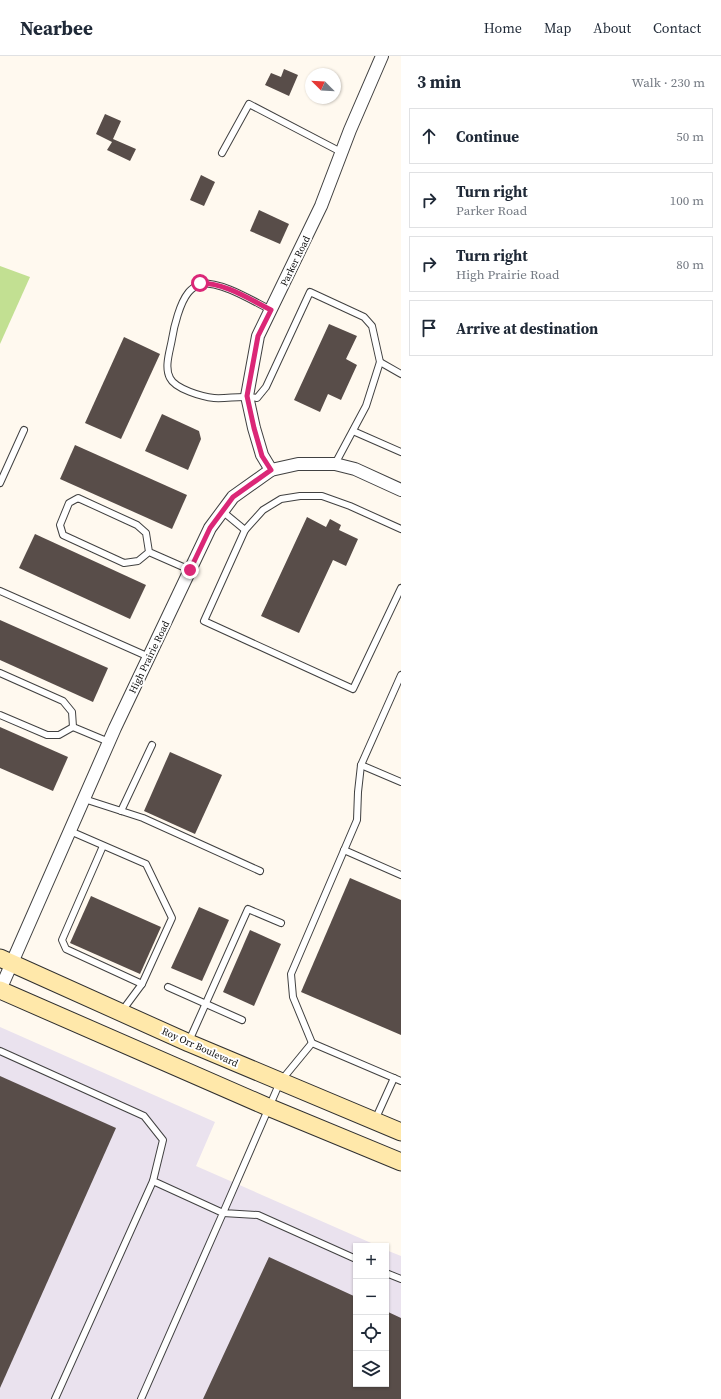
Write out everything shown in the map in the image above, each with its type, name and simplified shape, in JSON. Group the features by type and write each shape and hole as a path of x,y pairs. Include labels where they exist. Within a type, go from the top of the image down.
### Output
{"main road":[{"name":"Roy Orr Boulevard","path":"6,961 189,1043 401,1132"},
{"path":"0,990 268,1107 401,1162"}],"street":[{"name":"Parker Road","path":"271,470 262,456 247,396 258,336 321,206 341,152 382,56"},
{"name":"High Prairie Road","path":"0,990 6,961 70,831 109,742 190,570 210,528 233,497 271,470 298,464 336,464 355,469 401,490"}],"lane":[{"path":"222,153 249,104 341,152"},
{"path":"271,310 222,286 200,283 188,293 181,308 172,337 168,365 169,377 171,381 195,394 213,398 247,396 256,398 263,392 310,292 364,317 372,326 380,362 366,406 336,464"},
{"path":"380,362 401,374"},
{"path":"0,483 24,430"},
{"path":"353,430 401,452"},
{"path":"401,529 350,506 322,496 300,496 281,499 263,510 245,530 204,621 353,689 401,588"},
{"path":"78,498 137,525 146,533 149,552 138,561 124,563 63,535 60,525 69,503 78,498"},
{"path":"222,511 245,530"},
{"path":"149,552 190,570"},
{"path":"0,591 149,657"},
{"path":"0,673 63,701 72,712 73,727"},
{"path":"401,675 361,765 358,792 358,820 291,974 293,997 312,1043 401,1081"},
{"path":"0,715 47,735 60,735 73,727"},
{"path":"73,727 109,742"},
{"path":"121,811 152,745"},
{"path":"361,765 401,782"},
{"path":"84,799 143,818 260,871"},
{"path":"70,831 146,864 172,918 142,984 121,1012"},
{"path":"104,846 62,940 66,949 142,984"},
{"path":"344,850 401,874"},
{"path":"189,1043 248,909 281,924"},
{"path":"168,987 242,1020"},
{"path":"141,1399 280,1082 312,1043"},
{"path":"0,1051 144,1116 163,1140 153,1181 55,1399"},
{"path":"375,1121 394,1078"},
{"path":"153,1181 223,1213 258,1215 353,1258"},
{"path":"389,1273 401,1279"}],"shaded area":[{"path":"0,1027 215,1122 196,1166 371,1243 353,1243 353,1387 389,1387 389,1251 401,1256 401,1399 0,1399"}],"green space":[{"path":"0,266 30,277 0,344"}],"building":[{"path":"284,69 298,75 289,96 265,85 271,73 281,77"},
{"path":"105,114 121,121 113,139 136,149 130,161 107,150 112,142 96,134"},
{"path":"201,175 215,182 204,206 190,200"},
{"path":"259,210 289,224 280,244 250,231"},
{"path":"329,324 357,336 346,359 357,365 341,400 328,394 320,412 294,400"},
{"path":"124,337 160,354 121,439 85,423"},
{"path":"162,414 199,431 201,439 188,470 145,451"},
{"path":"75,445 187,495 172,529 60,479"},
{"path":"307,517 326,527 330,519 341,525 339,530 358,539 346,566 333,560 299,633 261,616"},
{"path":"35,534 146,585 130,619 19,568"},
{"path":"0,620 108,668 93,702 0,660"},
{"path":"0,727 68,757 53,791 0,768"},
{"path":"170,752 222,775 195,834 144,811"},
{"path":"350,878 401,900 401,1035 301,992"},
{"path":"91,896 161,927 140,974 70,943"},
{"path":"199,907 229,920 202,981 171,968"},
{"path":"250,930 281,944 254,1006 223,992"},
{"path":"0,1076 116,1128 0,1388"},
{"path":"269,1257 353,1296 353,1387 389,1387 389,1312 401,1318 401,1399 203,1399"}],"route":[{"path":"190,570 210,528 233,497 271,470 262,456 247,396 258,336 271,310 222,286 200,283"}]}
